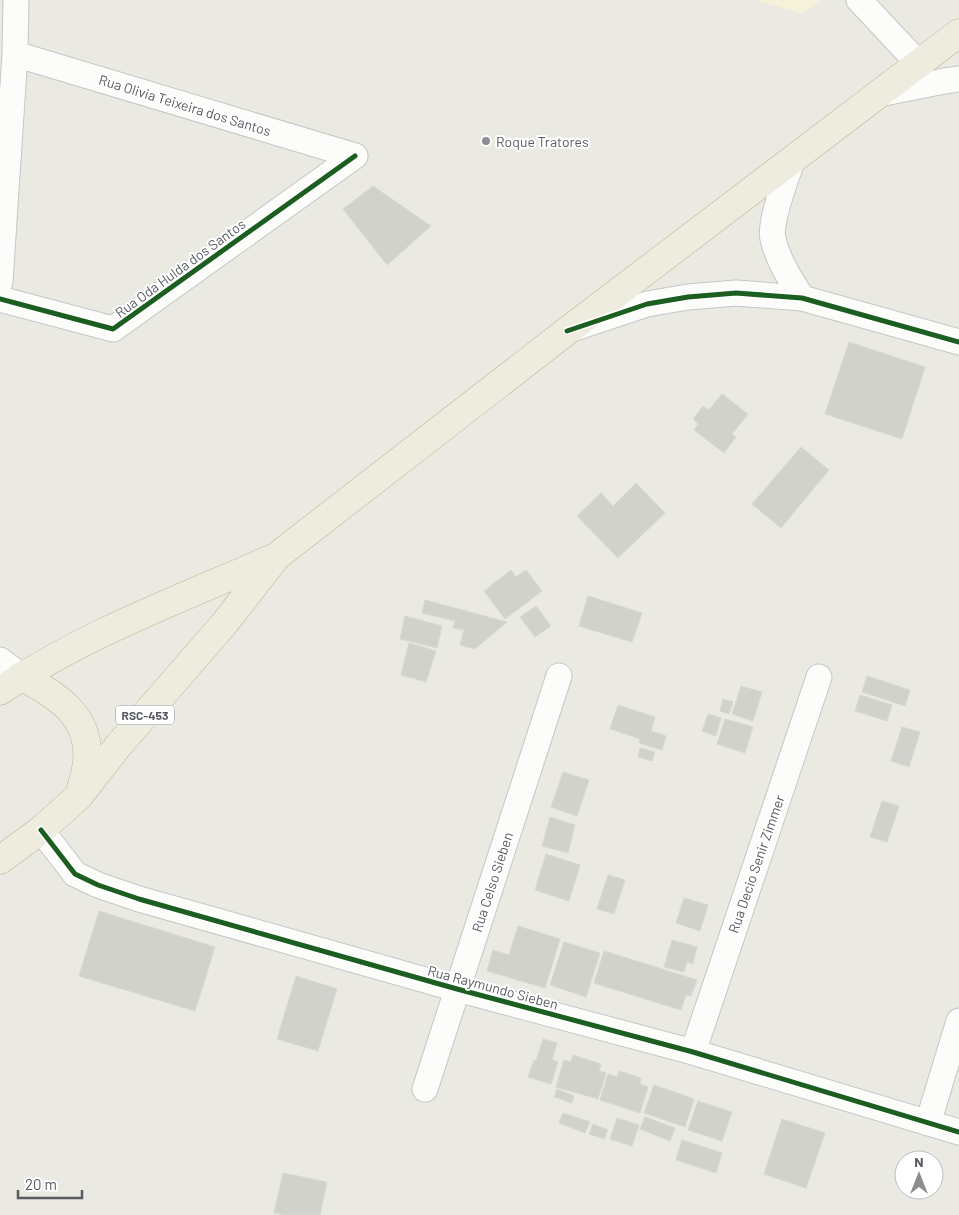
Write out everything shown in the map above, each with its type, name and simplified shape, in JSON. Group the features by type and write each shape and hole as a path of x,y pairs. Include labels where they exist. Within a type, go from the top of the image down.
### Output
{"highway":[{"name":"RSC-453","path":"11,684 103,634 277,556 567,331 959,33"},
{"name":"RSC-453","path":"0,860 41,830 79,796 118,746 224,624 277,556"},
{"path":"11,684 58,698 72,711 84,731 87,744 87,761 79,796"}],"street":[{"path":"0,282 15,54 16,0"},
{"path":"859,0 919,64"},
{"name":"Rua Olivia Teixeira dos Santos","path":"15,54 355,156"},
{"path":"879,94 959,79"},
{"name":"Rua Oda Hulda dos Santos","path":"0,299 114,329 355,156"},
{"path":"792,161 775,215 772,238 781,262 802,298"},
{"path":"567,331 647,304 736,293 802,298 959,342"},
{"path":"0,660 11,684"},
{"name":"Rua Celso Sieben","path":"425,1089 559,676"},
{"name":"Rua Decio Senir Zimmer","path":"693,1052 819,677"},
{"name":"Rua Raymundo Sieben","path":"41,830 74,874 98,885 457,989 693,1052 959,1132"},
{"path":"928,1123 959,1021"}],"shaded area":[{"path":"755,0 821,0 803,14"}],"building":[{"path":"373,186 431,226 387,265 343,209"},
{"path":"849,342 925,367 902,439 825,414"},
{"path":"722,394 748,414 732,434 736,437 724,453 694,430 698,424 693,419 703,406 709,410"},
{"path":"801,447 829,470 781,528 752,504"},
{"path":"636,483 665,513 618,558 577,516 601,493 613,506"},
{"path":"511,570 516,577 526,570 542,591 505,619 484,591"},
{"path":"588,596 642,613 632,642 579,626"},
{"path":"425,600 507,622 475,649 460,645 464,630 453,628 455,621 422,613"},
{"path":"536,606 551,626 535,637 520,617"},
{"path":"405,616 442,626 437,648 400,639"},
{"path":"409,643 436,651 426,682 401,675"},
{"path":"867,676 910,690 905,706 862,692"},
{"path":"741,686 762,692 753,721 732,714"},
{"path":"860,695 892,705 887,721 855,711"},
{"path":"723,699 733,702 729,714 720,711"},
{"path":"618,705 655,717 651,731 666,736 662,750 639,743 640,739 610,729"},
{"path":"708,714 721,718 716,736 702,731"},
{"path":"725,719 753,727 745,753 717,744"},
{"path":"902,727 920,732 909,767 891,761"},
{"path":"640,748 655,752 652,761 638,757"},
{"path":"563,772 589,780 577,816 551,807"},
{"path":"882,801 899,806 887,842 870,837"},
{"path":"550,817 575,825 568,853 542,846"},
{"path":"546,854 580,865 569,901 535,890"},
{"path":"608,875 625,880 614,914 597,909"},
{"path":"684,898 708,905 700,931 676,923"},
{"path":"99,911 215,947 195,1011 79,976"},
{"path":"518,926 560,939 545,988 487,971 493,950 509,955"},
{"path":"672,940 697,947 693,964 687,962 684,972 664,967"},
{"path":"564,942 600,953 586,997 550,985"},
{"path":"604,951 697,980 691,996 686,995 681,1010 594,983"},
{"path":"296,976 337,989 318,1051 277,1039"},
{"path":"543,1039 557,1043 552,1060 558,1062 551,1084 528,1077 534,1060 536,1061"},
{"path":"573,1055 601,1064 599,1071 606,1073 598,1099 556,1087 564,1060 571,1062"},
{"path":"619,1071 641,1078 640,1084 648,1087 640,1113 600,1100 608,1074 617,1077"},
{"path":"654,1085 694,1099 685,1127 644,1113"},
{"path":"557,1089 574,1096 572,1103 554,1097"},
{"path":"698,1101 732,1112 722,1141 688,1130"},
{"path":"563,1113 590,1122 585,1133 559,1123"},
{"path":"645,1117 675,1128 670,1141 640,1129"},
{"path":"617,1118 639,1125 632,1146 610,1139"},
{"path":"782,1119 825,1133 806,1188 764,1174"},
{"path":"593,1124 608,1130 604,1139 589,1134"},
{"path":"682,1140 722,1153 716,1173 676,1160"},
{"path":"283,1173 327,1182 320,1215 285,1215 274,1213"}],"cycle path":[{"path":"0,299 113,329 355,156"},
{"path":"567,331 647,304 688,297 736,293 802,298 959,342"},
{"path":"41,830 75,874 98,885 139,899 457,989 693,1052 959,1132"}],"place":[{"name":"Roque Tratores","path":"486,141"}]}
